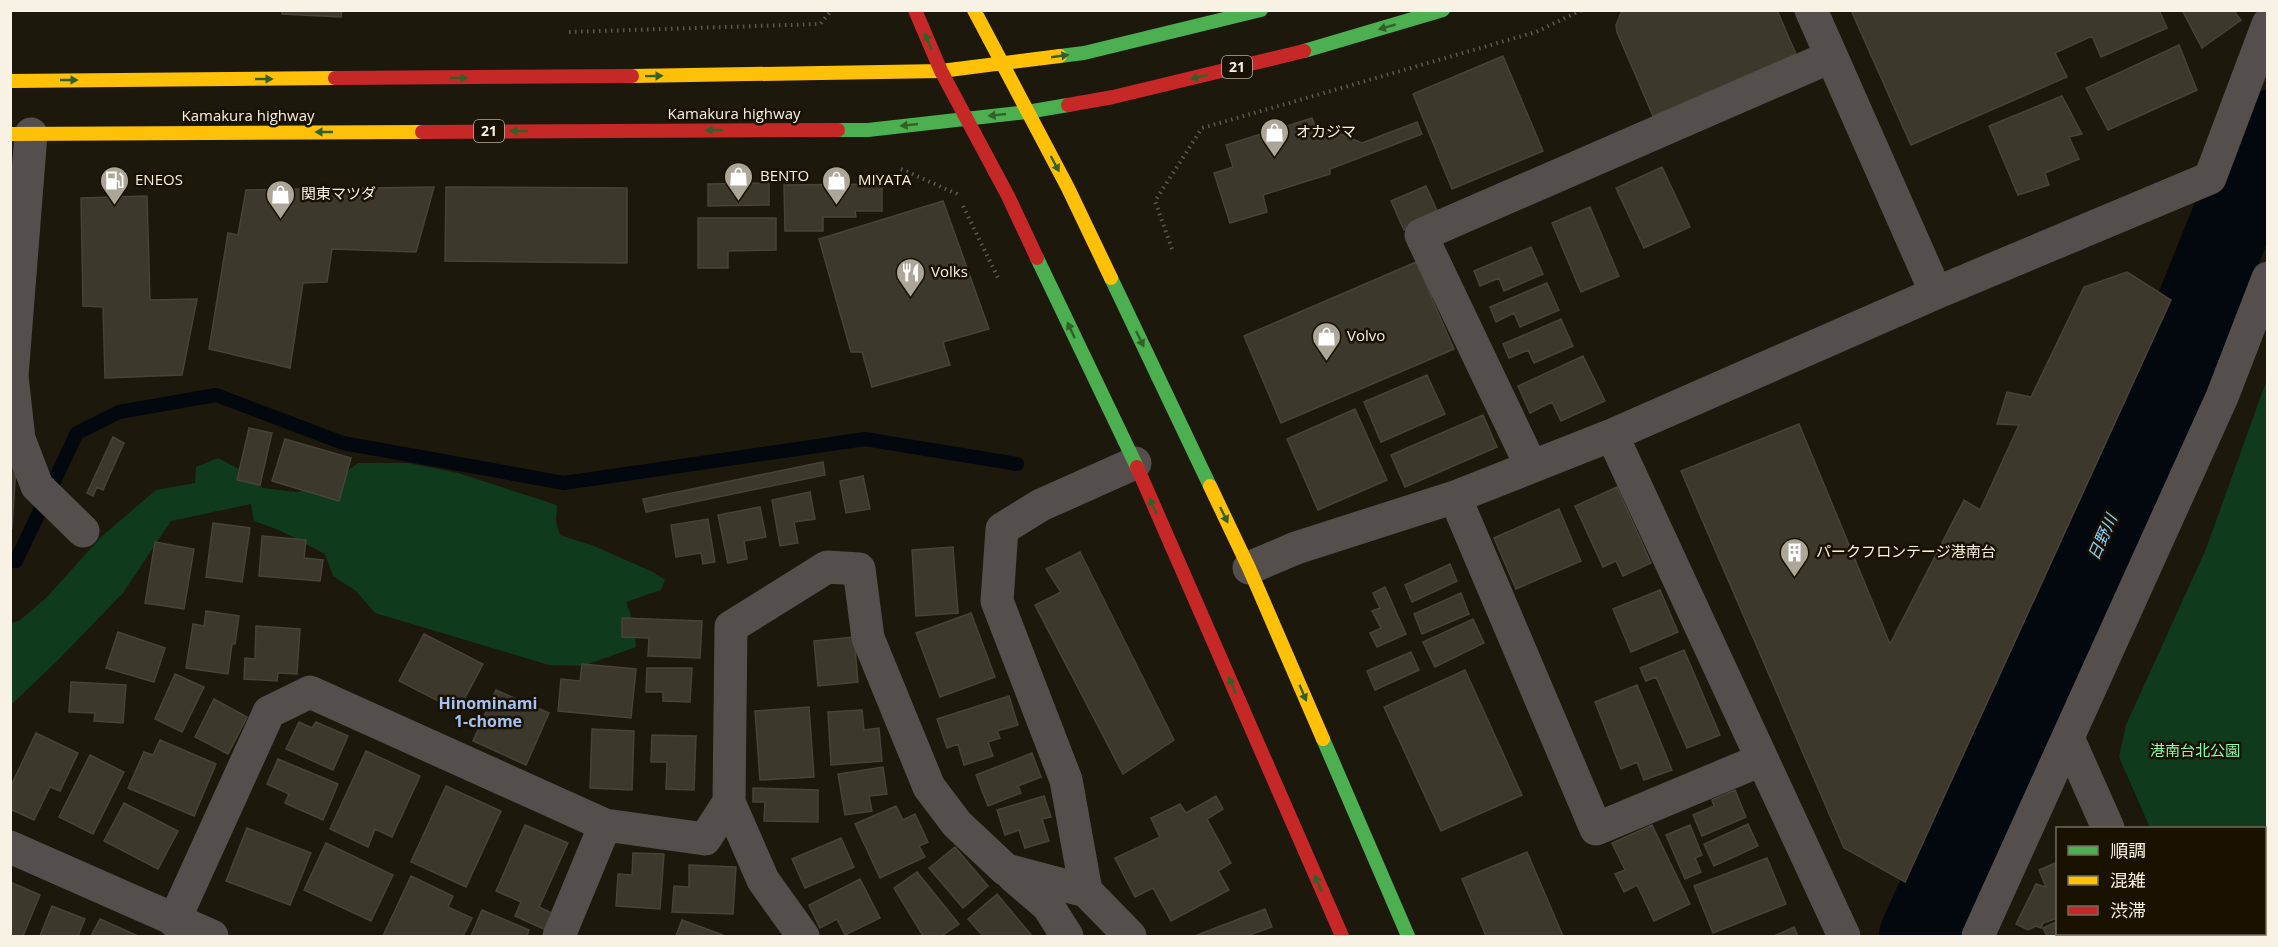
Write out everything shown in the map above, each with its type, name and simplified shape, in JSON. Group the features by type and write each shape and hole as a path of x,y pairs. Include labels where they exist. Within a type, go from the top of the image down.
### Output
{"main road":[{"path":"915,10 941,71 1008,195 1135,463 1342,936"},
{"path":"974,10 1068,188 1249,568 1408,936"},
{"path":"10,81 837,74 941,71 1084,53 1262,10"},
{"name":"Kamakura highway","path":"21,134 868,130 1027,112 1113,97 1259,62 1443,10"}],"street":[{"path":"1811,10 1936,293"},
{"path":"1249,568 1296,548 1455,497 1612,435 1936,293 2210,178 2268,24"},
{"path":"1531,466 1421,235 1830,57"},
{"path":"21,134 12,376 19,439 37,486 76,525"},
{"path":"1978,936 2069,740 2222,397 2268,278"},
{"path":"1612,435 1844,936"},
{"path":"1086,891 1066,780 996,601 1002,530 1041,505 1135,463"},
{"path":"1455,497 1596,830 1761,760"},
{"path":"803,936 763,880 729,802 731,627 827,567 859,569 868,638 929,787 957,824 1048,906 1067,936"},
{"path":"174,921 269,711 310,692 605,825 705,839 729,802"},
{"path":"2069,740 2108,827"},
{"path":"559,936 605,825"},
{"path":"10,846 212,936"},
{"path":"1006,870 1086,891 1130,936"}],"path":[{"path":"1172,249 1155,201 1202,128 1536,32 1582,10"},
{"path":"898,168 957,194 1003,288"}],"green space":[{"name":"港南台北公園","path":"2267,379 2267,936 2196,935 2266,935 2266,827 2150,827 2119,757 2126,725 2206,549"},
{"path":"218,458 245,472 263,488 296,492 326,487 358,463 408,463 458,473 557,505 556,522 560,535 594,546 653,572 665,580 661,590 626,602 634,624 636,647 583,666 549,665 375,613 356,591 333,576 325,554 279,530 254,521 251,504 171,521 123,593 11,705 11,623 19,621 46,598 102,536 156,490 195,483 196,467"}],"building":[{"path":"282,10 342,10 341,17 282,14"},
{"path":"1627,10 1777,10 1796,54 1653,116 1617,32 1616,25 1621,13"},
{"path":"1851,10 2159,10 2167,28 2101,57 2092,36 2055,53 2067,77 1911,145"},
{"path":"2182,10 2233,10 2241,20 2202,48"},
{"path":"2179,45 2197,90 2108,130 2086,88"},
{"path":"1503,56 1543,151 1452,189 1413,94"},
{"path":"2062,96 2082,134 2069,137 2079,159 2045,173 2049,185 2018,195 1989,126"},
{"path":"1312,118 1314,123 1362,143 1417,122 1422,134 1330,169 1330,174 1263,195 1267,212 1230,223 1214,173 1233,167 1226,145"},
{"path":"1662,167 1690,227 1644,248 1616,188"},
{"path":"769,183 769,205 708,206 708,184"},
{"path":"882,184 882,211 855,211 856,217 823,217 823,231 785,231 784,185"},
{"path":"1426,186 1439,215 1404,230 1391,201"},
{"path":"434,187 416,252 332,249 327,282 303,283 290,368 209,349 228,233 238,235 246,190"},
{"path":"446,187 627,188 627,263 445,261"},
{"path":"147,196 150,300 197,299 182,375 105,378 103,307 83,306 81,198"},
{"path":"943,201 989,329 943,342 950,365 872,387 862,352 851,352 819,239"},
{"path":"1590,207 1619,276 1581,292 1552,223"},
{"path":"698,218 776,218 776,250 728,251 728,268 698,268"},
{"path":"1531,247 1543,274 1504,291 1499,278 1480,286 1474,271"},
{"path":"1416,262 1454,349 1281,423 1244,336"},
{"name":"パークフロンテージ港南台","path":"2127,272 2171,300 1905,882 1844,848 1681,471 1799,424 1890,644 1964,500 1980,510 2019,425 1997,424 2007,392 2031,397 2084,287"},
{"path":"1547,283 1559,310 1520,327 1514,313 1496,322 1490,307"},
{"path":"1561,319 1573,346 1534,363 1528,350 1509,358 1503,344"},
{"path":"1583,356 1605,401 1561,421 1552,402 1530,413 1518,386"},
{"path":"1427,375 1445,414 1381,442 1364,402"},
{"path":"1355,409 1387,480 1318,510 1287,439"},
{"path":"1483,415 1497,447 1405,487 1391,455"},
{"path":"249,428 272,433 260,485 237,480"},
{"path":"113,437 124,443 103,490 97,487 93,496 87,493"},
{"path":"285,439 351,458 339,501 272,481"},
{"path":"823,462 825,475 646,512 643,499"},
{"path":"10,465 16,465 12,528 10,528"},
{"path":"863,476 870,509 846,513 840,481"},
{"path":"1617,487 1651,563 1623,576 1616,561 1603,567 1575,506"},
{"path":"810,492 815,519 794,522 798,543 780,546 772,500"},
{"path":"760,507 766,537 744,541 747,559 728,563 718,515"},
{"path":"1559,509 1581,561 1516,589 1494,538"},
{"path":"708,519 715,562 703,564 701,553 676,557 671,525"},
{"path":"213,523 250,528 242,582 206,577"},
{"path":"262,536 306,540 304,558 323,560 320,581 259,576"},
{"path":"155,542 194,549 184,609 145,603"},
{"path":"953,547 958,613 916,616 912,550"},
{"path":"1080,552 1174,740 1123,774 1035,605 1061,592 1046,569"},
{"path":"1450,564 1457,581 1412,602 1405,585"},
{"path":"1385,587 1406,634 1377,647 1370,633 1381,628 1372,611 1380,608 1373,593"},
{"path":"1660,590 1678,632 1631,652 1613,609"},
{"path":"1461,593 1469,614 1422,634 1414,614"},
{"path":"206,611 239,616 228,674 186,668 193,624 204,626"},
{"path":"971,613 995,677 940,697 916,633"},
{"path":"622,618 702,621 700,658 648,656 649,638 622,637"},
{"path":"1473,619 1484,643 1435,667 1423,642"},
{"path":"256,626 300,629 297,674 278,673 277,681 244,679 245,658 255,659"},
{"path":"118,632 165,648 154,682 106,668"},
{"path":"424,634 483,664 458,711 399,681"},
{"path":"854,637 858,682 818,686 814,641"},
{"path":"1684,650 1720,735 1687,748 1656,677 1646,681 1640,668"},
{"path":"1411,652 1419,670 1375,690 1367,671"},
{"path":"582,664 636,669 631,718 558,711 561,679 580,681"},
{"path":"647,668 692,668 690,702 663,701 663,692 646,692"},
{"path":"1465,670 1522,795 1441,831 1384,707"},
{"path":"175,674 204,687 182,732 155,719"},
{"path":"71,682 126,685 123,723 94,721 95,713 69,712"},
{"path":"1637,685 1672,770 1644,780 1637,762 1621,769 1595,702"},
{"path":"496,690 549,713 526,765 473,741"},
{"path":"1009,696 1018,725 997,731 1000,738 988,742 993,756 964,765 958,744 947,748 937,719"},
{"path":"214,699 247,717 228,754 195,737"},
{"path":"809,707 814,777 760,780 755,711"},
{"path":"862,710 864,730 879,728 882,761 831,765 828,712"},
{"path":"299,722 312,728 316,722 348,736 333,770 286,749"},
{"path":"592,729 634,731 632,790 590,788"},
{"path":"36,733 78,753 60,791 50,787 34,820 10,809 10,788"},
{"path":"652,735 696,736 694,790 666,789 667,762 651,762"},
{"path":"160,740 216,764 194,816 128,788 144,752 153,755"},
{"path":"366,751 420,776 392,837 375,829 368,847 330,829"},
{"path":"1032,753 1041,777 1018,786 1021,793 988,806 976,775"},
{"path":"90,755 124,772 93,834 59,817"},
{"path":"278,759 338,784 323,820 285,803 289,794 267,784"},
{"path":"883,767 887,794 869,796 872,811 845,815 838,774"},
{"path":"446,786 501,811 466,887 411,862"},
{"path":"753,788 818,790 818,822 764,821 765,802 753,802"},
{"path":"1735,790 1746,817 1702,836 1693,815 1714,806 1712,800"},
{"path":"1044,796 1051,817 1042,819 1049,841 1025,848 1019,830 1005,835 997,810"},
{"path":"1216,796 1223,809 1207,819 1231,863 1218,871 1229,890 1171,921 1153,888 1135,897 1115,858 1160,837 1151,818 1180,804 1186,813"},
{"path":"124,803 178,831 158,869 104,841"},
{"path":"896,806 903,820 915,814 928,842 919,846 925,857 880,878 855,824"},
{"path":"1748,824 1758,846 1714,866 1704,844"},
{"path":"525,825 568,843 539,907 554,914 546,930 515,916 521,902 496,891"},
{"path":"1652,825 1690,904 1654,921 1637,885 1624,892 1615,874 1625,870 1612,843"},
{"path":"1690,825 1702,855 1695,858 1701,872 1685,879 1666,835"},
{"path":"247,828 311,853 290,905 226,881"},
{"path":"841,838 854,867 805,888 792,859"},
{"path":"326,843 393,875 371,921 304,890"},
{"path":"955,847 988,886 963,908 929,868"},
{"path":"1527,852 1563,936 1486,936 1462,879"},
{"path":"633,853 664,854 660,909 616,906 618,874 632,875"},
{"path":"1767,858 1786,904 1713,933 1694,886"},
{"path":"2056,863 2056,919 2043,923 2041,928 2036,926 2028,930 2016,924 2036,884 2046,887 2039,870"},
{"path":"689,865 736,867 733,914 672,912 674,886 689,887"},
{"path":"917,872 959,924 944,936 923,936 894,888"},
{"path":"411,876 453,896 448,907 472,918 463,936 383,936"},
{"path":"860,879 880,918 845,935 837,919 820,928 809,905"},
{"path":"10,882 40,895 23,936 10,936"},
{"path":"997,894 1032,936 983,936 968,919"},
{"path":"52,906 85,919 78,936 40,936"},
{"path":"1265,909 1272,927 1247,936 1197,936 1197,935"},
{"path":"482,910 529,930 527,936 471,936"},
{"path":"100,919 138,936 91,936"},
{"path":"682,920 723,935 676,936"},
{"path":"2056,922 2056,935 2115,936 2047,936 2043,928"},
{"path":"1794,927 1798,936 1774,936"}],"waterway":[{"name":"日野川","path":"1920,936 2115,510 2268,131"},
{"path":"10,561 16,561 77,433 119,412 216,395 343,443 564,483 865,439 1017,464"}],"traffic: fast":[{"path":"1060,56 1084,53 1261,10"},
{"path":"1304,51 1443,10"},
{"path":"838,130 868,130 1027,112 1068,105"},
{"path":"1037,258 1137,467"},
{"path":"1111,278 1210,486"},
{"path":"1323,739 1408,936"}],"traffic: slow":[{"path":"974,10 1068,188 1111,278"},
{"path":"632,76 941,71 1060,56"},
{"path":"10,81 335,78"},
{"path":"10,134 422,132"},
{"path":"1210,486 1249,568 1323,739"}],"traffic: jam":[{"path":"915,10 941,71 1008,196 1037,258"},
{"path":"1068,105 1113,97 1304,51"},
{"path":"335,78 632,76"},
{"path":"422,132 838,130"},
{"path":"1137,467 1342,936"}],"place":[{"name":"オカジマ","path":"1275,158"},
{"name":"BENTO","path":"739,202"},
{"name":"ENEOS","path":"114,206"},
{"name":"MIYATA","path":"837,206"},
{"name":"関東マツダ","path":"280,220"},
{"name":"Volks","path":"910,298"},
{"name":"Volvo","path":"1326,362"},
{"name":"パークフロンテージ港南台","path":"1795,578"}],"district":[{"name":"Hinominami 1-chome","path":"488,712"}]}
